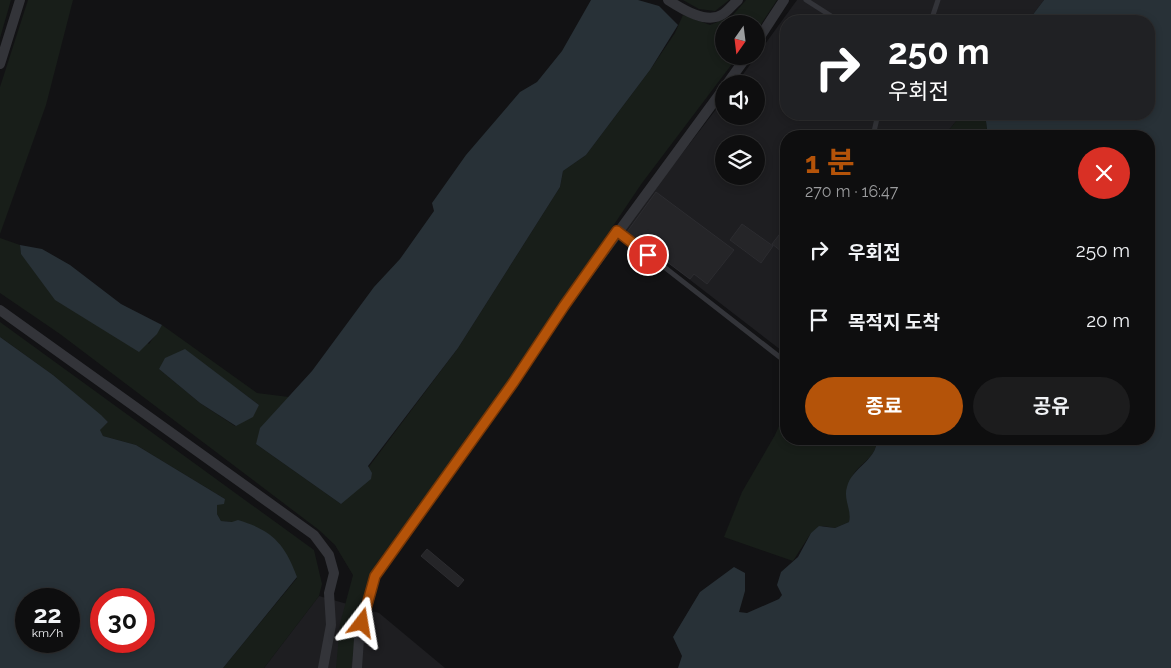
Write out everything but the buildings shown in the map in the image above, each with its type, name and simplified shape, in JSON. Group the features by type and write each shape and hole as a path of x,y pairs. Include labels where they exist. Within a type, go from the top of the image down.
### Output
{"street":[{"path":"0,64 20,0"},
{"path":"668,0 684,10 703,17 722,15 738,0"},
{"path":"765,29 784,0"},
{"path":"357,668 358,639 375,576 513,383 617,231 715,100"},
{"path":"0,310 314,536 329,555 334,573 329,593 330,624 324,668"}],"lane":[{"path":"806,0 829,15"},
{"path":"934,15 938,0"},
{"path":"617,231 780,357"}],"shaded area":[{"path":"0,0 11,0 0,38"},
{"path":"28,0 73,0 46,105 0,234 0,87"},
{"path":"591,0 638,0 659,6 678,25 650,70 586,155 563,171 560,187 458,348 368,466 372,473 371,479 341,504 256,444 260,428 312,371 374,287 400,259 434,211 432,203 466,155 520,92 537,82 562,51"},
{"path":"683,0 729,0 715,11 699,9"},
{"path":"746,0 777,0 765,18 765,15 733,15"},
{"path":"797,0 1044,0 1033,15 786,15"},
{"path":"1044,0 1171,0 1171,668 678,668 682,656 673,637 700,592 734,567 745,573 745,591 739,612 747,613 779,599 782,595 777,585 781,572 798,557 811,533 819,526 835,528 849,522 846,496 847,487 854,474 869,459 876,445 1155,445 1155,130 987,130 986,120 1155,120 1155,15 1033,15"},
{"path":"683,15 710,25 715,23 715,65 731,65 724,75 715,75 715,86 642,183 528,352 440,478 376,564 358,622 351,668 336,668 340,624 353,575 335,545 319,530 60,334 0,293 0,238 20,245 21,254 149,344 162,325 257,393 289,397 276,411 256,444 341,504 458,348 560,187 563,171 586,155 650,70 675,33","holes":["159,369 239,390 259,405 235,426 200,403"]},
{"path":"780,23 780,120 957,120 949,130 780,130 780,349 624,229 715,111 715,125 765,125 765,75 743,75 750,65 765,65 765,44"},
{"path":"957,120 986,120 987,130 949,130"},
{"path":"20,245 42,249 70,265 121,304 162,325 157,334 139,352 55,300 21,254"},
{"path":"0,322 314,550 322,584 319,596 264,668 223,668 297,578 232,522 221,521 217,514 217,505 225,499 136,445 103,436 99,430 108,422 53,375 0,337"},
{"path":"0,337 53,375 101,415 108,422 100,430 103,436 136,445 225,499 224,504 217,505 217,514 221,521 232,522 238,520 260,528 282,547 297,577 223,668 0,668"},
{"path":"185,349 259,405 253,417 236,426 200,403 159,369 165,358"},
{"path":"780,424 780,445 876,445 871,455 855,472 849,484 849,522 835,528 823,526 811,533 793,561 724,537 742,492"},
{"path":"319,596 379,613 445,668 264,668"}],"route":[{"path":"362,623 375,576 513,383 617,231 648,255"}]}
